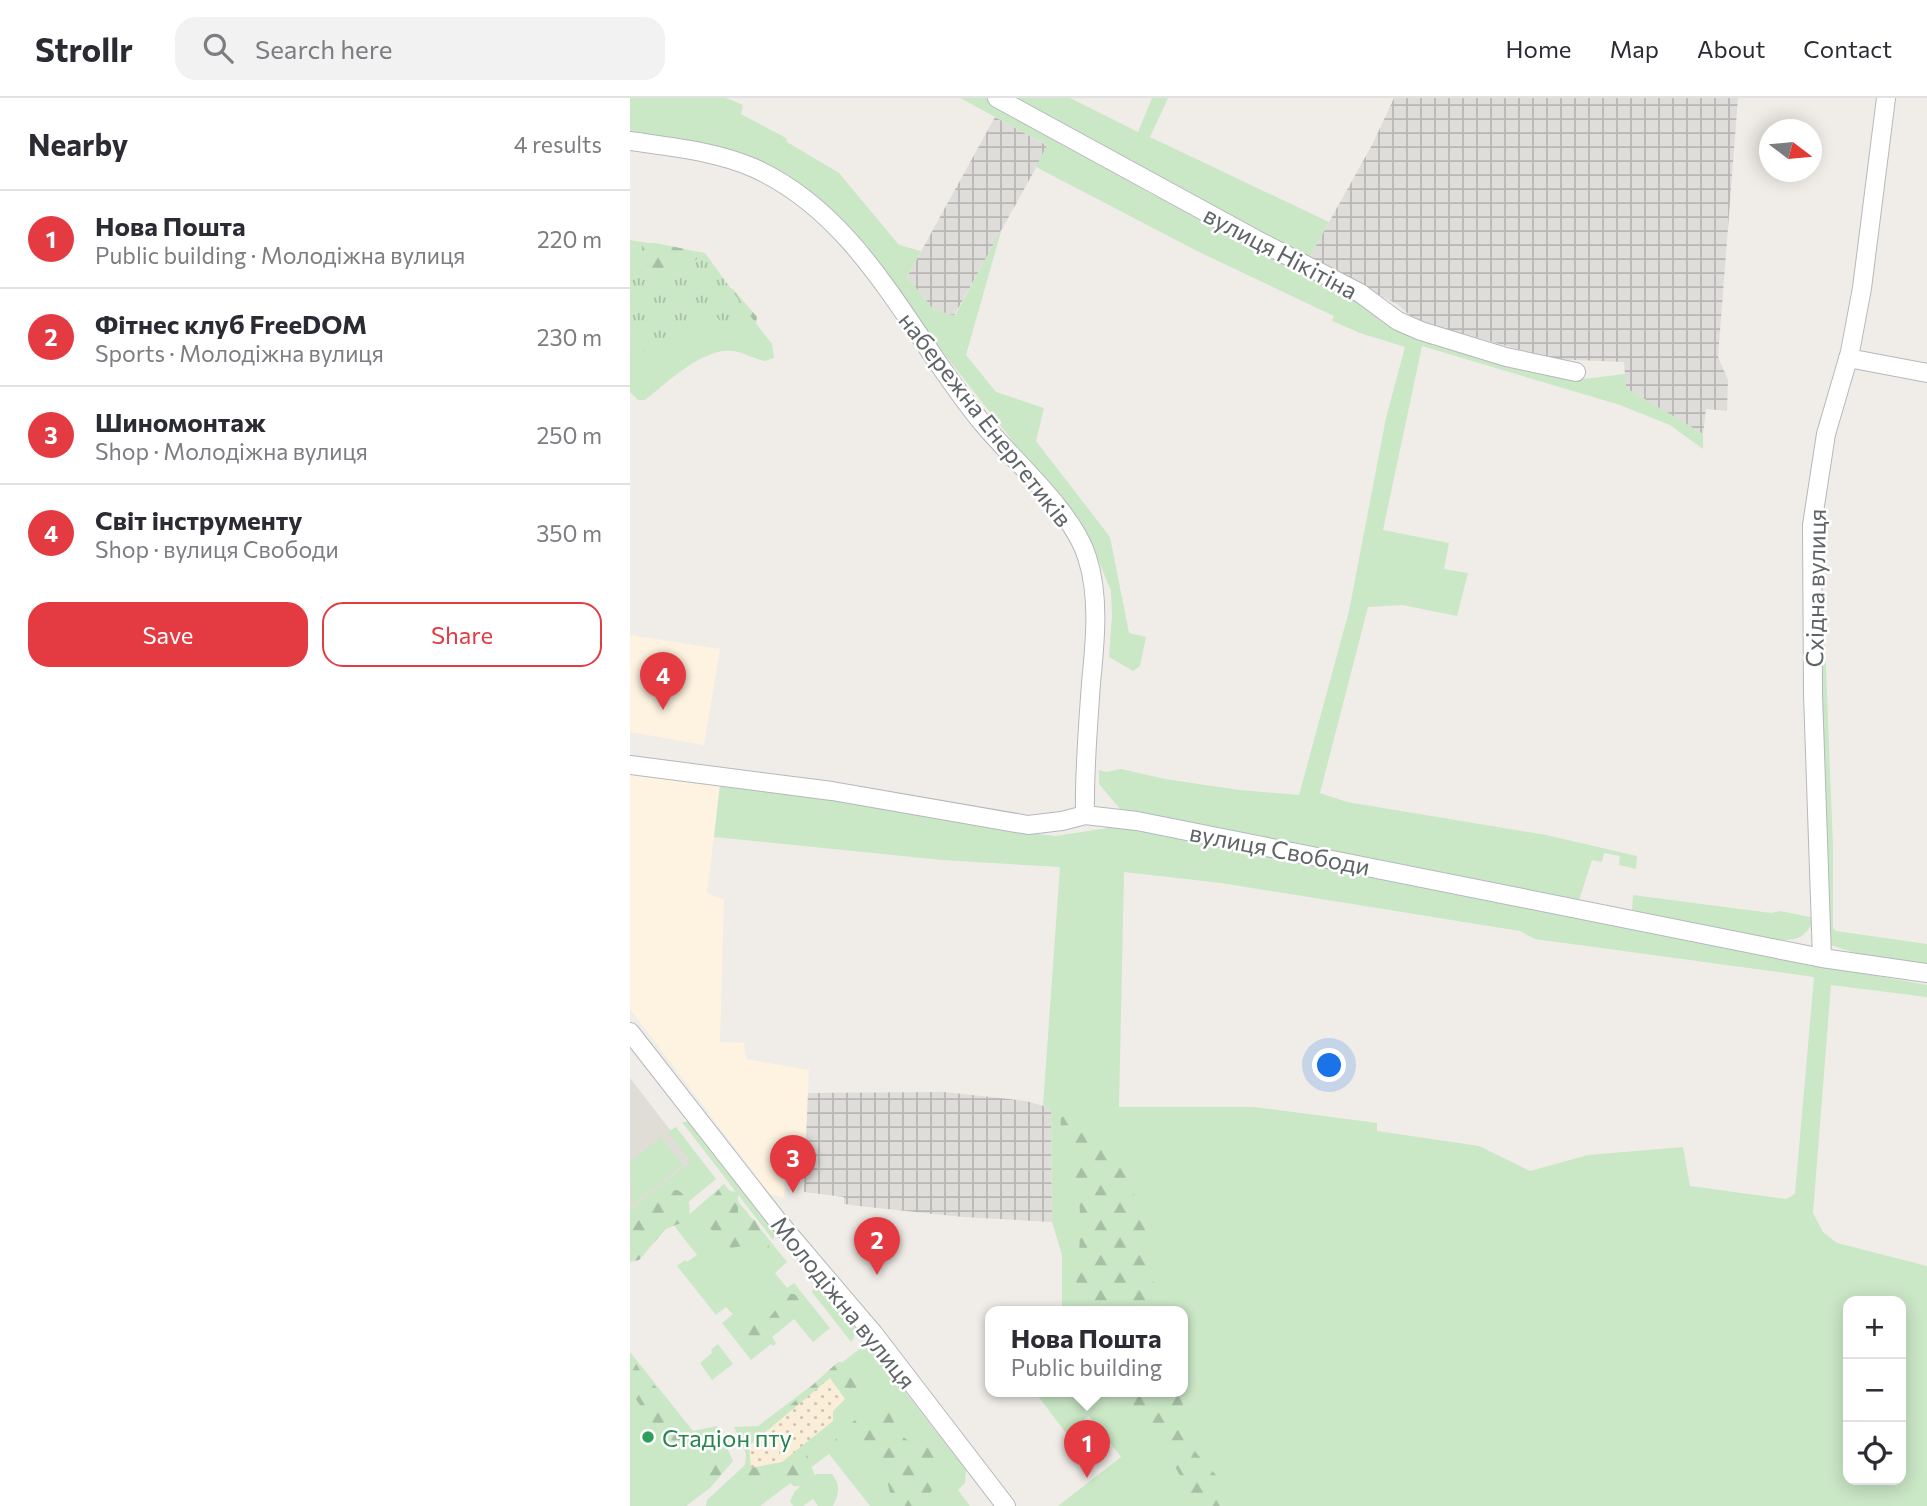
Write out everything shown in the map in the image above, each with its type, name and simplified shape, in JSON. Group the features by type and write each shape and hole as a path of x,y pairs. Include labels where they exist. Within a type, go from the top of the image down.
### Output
{"street":[{"name":"вулиця Нікітіна","path":"997,98 1360,293 1398,321 1421,331 1506,357 1576,372"},
{"name":"Східна вулиця","path":"1822,958 1813,694 1812,525 1826,434 1848,358 1862,288 1886,98"},
{"name":"набережна Енергетиків","path":"630,141 706,153 754,168 803,197 841,232 983,423 1065,515 1087,556 1095,599 1094,655 1084,776 1085,815"},
{"path":"1848,358 1927,373"},
{"name":"вулиця Свободи","path":"630,765 832,791 1028,825 1085,815 1137,821 1822,958 1927,973"},
{"name":"Молодіжна вулиця","path":"630,1032 777,1220 874,1334 1006,1506"}],"shaded area":[{"path":"1394,98 1738,98 1718,357 1728,380 1727,411 1706,409 1703,434 1626,388 1624,362 1552,359 1415,320 1397,304 1308,260 1372,145"},
{"path":"995,117 1048,146 954,316 933,309 907,277"},
{"path":"630,635 720,649 704,745 630,732"},
{"path":"630,772 720,785 707,893 724,900 720,1042 744,1043 746,1059 809,1070 804,1171 785,1181 784,1198 770,1194 630,1009"},
{"path":"630,1078 708,1179 630,1237"},
{"path":"944,1092 1026,1101 1051,1108 1052,1222 963,1217 859,1206 844,1204 844,1197 804,1192 808,1093"}],"green space":[{"path":"630,98 726,98 743,105 741,114 786,138 787,142 839,173 899,245 921,251 907,277 933,309 955,316 1002,228 966,355 996,392 1044,408 1036,441 1110,537 1129,633 1146,637 1140,666 1133,671 1109,657 1111,591 1090,540 833,212 792,178 760,161 705,145 630,132"},
{"path":"960,98 987,98 1149,193 1338,287 1407,329 1583,379 1625,374 1626,388 1703,434 1703,449 1670,425 1620,405 1422,346 1383,530 1449,543 1444,569 1468,573 1457,616 1402,605 1368,607 1320,793 1347,802 1546,835 1637,856 1636,869 1619,865 1620,856 1604,853 1602,862 1592,860 1579,900 1121,810 1099,784 1099,770 1106,772 1121,769 1165,779 1239,790 1299,795 1349,611 1386,418 1405,347 1332,321 1334,316 1197,251 1036,167 1047,145"},
{"path":"1013,98 1070,98 1138,132 1152,98 1168,98 1150,137 1329,222 1308,260"},
{"path":"630,240 705,253 659,287 630,249"},
{"path":"646,243 685,249 708,259 706,270 680,257 668,258 665,262 684,272 733,289 757,317 756,325 650,271 642,261 642,246"},
{"path":"630,249 659,287 705,253 754,321 732,337 717,317 653,363 630,331"},
{"path":"717,316 754,321 772,344 774,358 765,361 732,351 721,352 697,361 645,400 638,400 630,392 630,331 653,363"},
{"path":"1823,592 1833,846 1833,928 1836,931 1927,944 1927,966 1856,953 1824,943 1816,596"},
{"path":"720,785 854,799 1056,836 1114,827 1142,828 1755,950 1755,954 1927,985 1927,997 1831,985 1813,1213 1823,1232 1837,1243 1927,1266 1927,1506 1058,1506 1121,1457 1089,1416 1066,1433 1039,1397 1188,1397 1188,1306 1062,1306 1062,1255 1052,1222 1051,1108 1043,1106 1060,867 942,860 714,837","holes":["1124,872 1221,883 1520,931 1535,939 1814,977 1795,1194 1786,1199 1690,1186 1683,1147 1588,1155 1530,1171 1479,1146 1377,1131 1377,1123 1254,1107 1119,1107"]},
{"path":"1633,895 1771,913 1780,911 1815,918 1802,936 1779,940 1632,911"},
{"path":"1070,1111 1083,1119 1118,1160 1144,1216 1150,1237 1158,1306 1074,1306 1080,1207 1076,1182 1062,1137 1061,1118"},
{"path":"682,1122 696,1122 777,1229 773,1240"},
{"path":"676,1127 716,1179 630,1250 630,1209 691,1162 668,1132"},
{"path":"661,1137 683,1165 632,1205 630,1162"},
{"path":"724,1184 787,1262 775,1273 787,1288 794,1283 830,1328 813,1342 794,1319 772,1337 776,1343 773,1346 771,1344 751,1360 722,1323 733,1314 726,1307 716,1315 677,1266 697,1255 675,1227"},
{"path":"677,1190 689,1202 689,1220 666,1229 639,1260 630,1262 630,1229 667,1191"},
{"path":"718,1190 738,1192 738,1214 755,1220 769,1244 768,1255 753,1244 731,1248 706,1225 706,1207"},
{"path":"816,1280 855,1325 851,1342 812,1292"},
{"path":"789,1294 802,1299 802,1310 786,1319 758,1345 753,1347 745,1343 739,1331 745,1318 768,1319"},
{"path":"718,1344 733,1364 712,1380 700,1363"},
{"path":"861,1348 871,1348 966,1470 965,1483 958,1490 970,1506 870,1506 829,1454 760,1506 706,1506 707,1500 745,1465 746,1454 734,1427 758,1426"},
{"path":"630,1352 693,1431 717,1426 733,1461 710,1488 686,1506 630,1506"},
{"path":"630,1352 639,1369 669,1401 688,1435 679,1442 666,1441 630,1391"},
{"path":"838,1362 847,1363 856,1376 861,1389 860,1399 851,1400 841,1381 833,1384 782,1426 780,1418 785,1410"},
{"path":"1128,1397 1183,1397 1186,1436 1195,1451 1219,1478 1230,1506 1198,1506 1161,1443"},
{"path":"888,1411 905,1439 940,1451 934,1487 918,1506 893,1506 888,1484 872,1466 866,1444 857,1442 837,1454 829,1449 862,1413"},
{"path":"714,1441 726,1443 728,1454 725,1468 715,1480 703,1473"},
{"path":"796,1443 806,1452 815,1476 808,1487 793,1486 778,1465 757,1483 739,1478 745,1465 765,1461"},
{"path":"816,1474 832,1474 835,1478 838,1490 833,1506 818,1506 813,1499 803,1506 793,1506 790,1501 795,1491"}],"sand":[{"path":"830,1378 845,1399 833,1411 833,1421 782,1462 751,1468 749,1446"}],"place":[{"name":"Світ інструменту","path":"663,710"},
{"name":"Шиномонтаж","path":"793,1193"},
{"name":"Фітнес клуб FreeDOM","path":"877,1275"},
{"name":"Стадіон пту","path":"648,1437"},
{"name":"Нова Пошта","path":"1087,1478"}]}
